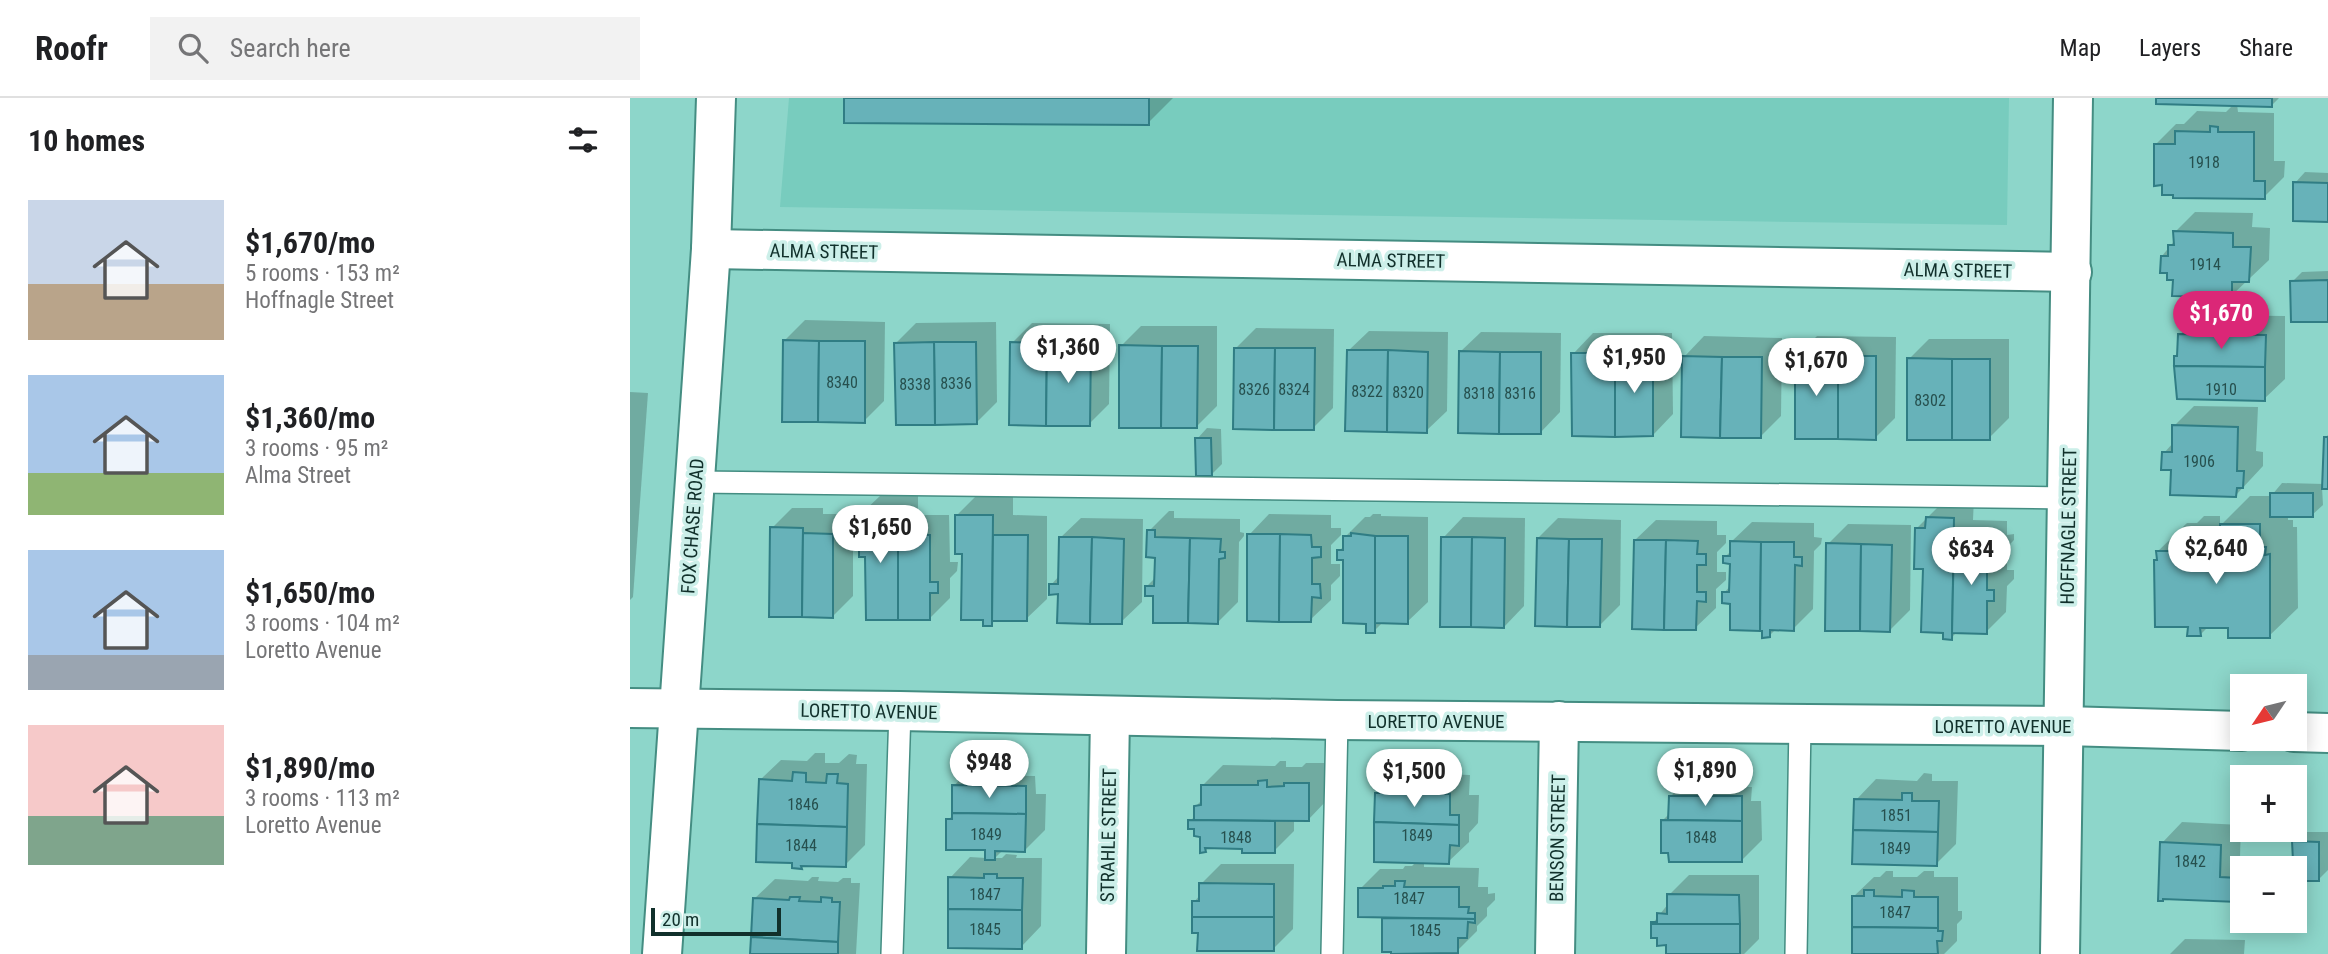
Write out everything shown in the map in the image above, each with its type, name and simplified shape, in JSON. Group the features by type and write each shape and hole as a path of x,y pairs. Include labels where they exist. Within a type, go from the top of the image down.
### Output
{"street":[{"name":"FOX CHASE ROAD","path":"662,954 711,249 716,98"},
{"name":"HOFFNAGLE STREET","path":"2060,954 2073,98"},
{"name":"ALMA STREET","path":"711,249 2072,271"},
{"name":"LORETTO AVENUE","path":"630,708 1337,720 2065,726 2230,731"},
{"name":"STRAHLE STREET","path":"1106,954 1110,716"},
{"name":"BENSON STREET","path":"1555,954 1559,722"},
{"path":"2307,732 2328,733"}],"lane":[{"path":"695,482 2068,498"},
{"path":"892,954 900,711"},
{"path":"1332,954 1337,720"},
{"path":"1796,954 1800,724"}],"shaded area":[{"path":"789,98 2009,98 2007,225 780,207"}],"building":[{"path":"844,98 1149,98 1149,125 844,123"},
{"path":"2156,98 2272,98 2272,107 2156,104"},
{"path":"2210,126 2218,127 2218,132 2254,132 2254,181 2265,181 2265,199 2173,198 2173,195 2162,195 2162,185 2154,186 2154,144 2175,144 2175,131 2210,132"},
{"path":"2293,182 2328,183 2328,222 2293,221"},
{"path":"2173,231 2233,233 2233,247 2251,247 2249,282 2232,282 2232,297 2172,296 2173,280 2167,280 2167,273 2160,273 2161,256 2168,256 2168,245 2174,245"},
{"path":"2328,280 2328,322 2291,322 2290,281"},
{"path":"2178,334 2266,335 2265,367 2174,366"},
{"path":"783,340 819,341 818,422 782,422"},
{"path":"819,341 865,341 865,423 818,422"},
{"path":"934,342 976,342 977,424 935,425"},
{"path":"934,342 935,425 896,425 894,343"},
{"path":"1010,342 1047,343 1046,426 1009,425"},
{"path":"1047,343 1091,344 1090,426 1046,426"},
{"path":"1119,345 1162,346 1161,428 1119,428"},
{"path":"1162,346 1198,346 1197,428 1161,428"},
{"path":"1234,348 1275,348 1274,430 1233,429"},
{"path":"1275,348 1315,348 1314,430 1274,430"},
{"path":"1347,350 1388,350 1387,432 1345,431"},
{"path":"1388,350 1428,352 1427,433 1387,432"},
{"path":"1459,351 1500,352 1499,434 1458,433"},
{"path":"1500,352 1541,352 1541,434 1499,434"},
{"path":"1571,353 1615,353 1615,437 1572,436"},
{"path":"1615,353 1653,353 1653,436 1615,437"},
{"path":"1682,356 1722,357 1720,438 1681,437"},
{"path":"1795,356 1838,356 1838,439 1795,439"},
{"path":"1838,356 1876,356 1876,440 1838,439"},
{"path":"1722,357 1762,357 1761,438 1720,438"},
{"path":"1907,358 1952,359 1952,440 1907,440"},
{"path":"1952,359 1990,359 1990,440 1952,440"},
{"path":"2174,366 2265,367 2265,401 2177,399"},
{"path":"2172,425 2238,427 2237,471 2244,471 2243,488 2237,488 2236,497 2170,495 2171,470 2161,470 2162,452 2172,452"},
{"path":"2324,437 2328,437 2328,489 2322,489"},
{"path":"1195,438 1211,438 1212,476 1196,476"},
{"path":"2270,493 2313,493 2313,517 2270,517"},
{"path":"859,515 898,515 898,620 866,620 865,557 859,557"},
{"path":"955,515 993,515 992,626 983,626 983,620 961,620 962,554 955,554"},
{"path":"1926,517 1954,518 1952,640 1943,639 1943,633 1921,632 1923,569 1914,569 1915,528 1925,528"},
{"path":"2220,524 2260,524 2260,547 2266,547 2265,555 2270,554 2270,638 2228,638 2228,628 2200,628 2201,636 2187,636 2188,627 2155,627 2156,551 2173,551 2174,544 2192,544 2192,551 2214,554 2214,550 2220,550"},
{"path":"770,527 803,528 802,617 769,617"},
{"path":"1147,530 1155,530 1155,537 1190,538 1188,623 1153,623 1153,596 1145,596 1145,586 1154,586 1155,558 1146,557"},
{"path":"803,533 833,534 833,618 802,617"},
{"path":"1351,533 1375,536 1375,633 1366,633 1366,624 1343,623 1343,560 1337,560 1337,550 1343,550 1343,536 1351,536"},
{"path":"1247,534 1280,534 1279,622 1247,621"},
{"path":"1280,534 1311,535 1312,547 1321,547 1321,557 1312,558 1312,584 1320,584 1321,598 1312,597 1311,622 1279,622"},
{"path":"898,535 930,535 930,582 938,582 938,593 930,593 930,620 898,620"},
{"path":"993,535 1028,535 1027,621 992,621"},
{"path":"1375,536 1408,536 1408,624 1375,623"},
{"path":"1059,537 1092,537 1090,624 1057,623 1058,594 1049,595 1049,584 1058,584"},
{"path":"1092,537 1124,539 1122,624 1090,624"},
{"path":"1441,537 1472,537 1471,627 1440,627"},
{"path":"1472,537 1505,538 1504,628 1471,627"},
{"path":"1190,538 1221,539 1220,552 1225,552 1225,558 1219,559 1218,624 1188,623"},
{"path":"1537,538 1569,539 1567,627 1535,626"},
{"path":"1569,539 1602,539 1600,627 1567,627"},
{"path":"1954,539 1988,541 1988,554 1995,554 1994,562 1987,562 1987,590 1994,590 1994,601 1987,601 1987,634 1952,633"},
{"path":"1634,540 1666,540 1664,630 1632,629"},
{"path":"1666,540 1698,541 1697,554 1706,554 1706,565 1697,565 1697,592 1706,592 1706,602 1697,601 1696,630 1664,630"},
{"path":"1730,541 1761,542 1760,631 1730,630 1730,604 1722,603 1722,592 1729,592 1730,564 1723,563 1723,556 1730,556"},
{"path":"1761,542 1794,542 1794,557 1802,557 1802,566 1795,565 1794,631 1770,630 1770,637 1762,638 1760,631"},
{"path":"1826,543 1861,544 1860,631 1825,631"},
{"path":"1861,544 1892,545 1890,632 1860,631"},
{"path":"793,772 806,773 806,782 826,783 827,774 838,774 837,783 848,784 847,827 757,824 759,779 792,781"},
{"path":"1267,780 1267,787 1284,786 1284,783 1309,783 1309,821 1194,820 1194,806 1201,805 1201,785 1258,785 1258,781"},
{"path":"952,785 1026,786 1026,814 952,813"},
{"path":"1387,788 1395,788 1395,793 1450,794 1450,815 1459,815 1459,825 1374,822 1375,793 1387,793"},
{"path":"1902,793 1912,793 1912,801 1939,801 1938,832 1853,830 1854,799 1902,800"},
{"path":"1669,796 1742,796 1742,821 1668,820"},
{"path":"952,813 1026,814 1025,852 995,851 995,860 985,860 985,850 946,850 946,819 952,819"},
{"path":"1188,820 1275,821 1275,853 1242,853 1242,849 1205,848 1206,852 1200,853 1200,837 1194,836 1194,829 1188,829"},
{"path":"1661,820 1742,821 1742,862 1669,862 1668,853 1661,853"},
{"path":"1374,822 1459,825 1459,846 1450,845 1449,864 1374,862"},
{"path":"757,824 847,827 846,867 801,866 802,869 792,868 792,863 756,862"},
{"path":"1853,830 1938,832 1937,866 1852,864"},
{"path":"2160,842 2221,845 2220,877 2230,878 2230,902 2158,901"},
{"path":"2292,842 2319,842 2319,881 2307,881 2307,856 2293,856"},
{"path":"984,874 997,874 997,878 1023,878 1022,910 948,909 948,877 984,878"},
{"path":"1395,881 1405,881 1404,887 1459,887 1459,907 1469,907 1468,913 1475,913 1475,919 1358,917 1358,888 1395,886"},
{"path":"1199,883 1274,884 1274,917 1192,917 1192,901 1199,901"},
{"path":"1864,890 1874,890 1874,896 1902,897 1902,890 1914,891 1914,897 1938,897 1938,928 1852,927 1852,896 1864,896"},
{"path":"1667,894 1739,895 1740,924 1651,924 1657,922 1657,913 1667,914"},
{"path":"790,897 800,897 799,901 821,902 821,897 832,898 832,902 840,902 838,942 751,937 753,898 789,900"},
{"path":"948,909 1022,910 1022,949 948,948"},
{"path":"1192,917 1274,917 1274,951 1197,951 1198,933 1192,933"},
{"path":"1382,918 1475,919 1475,923 1468,922 1467,938 1458,938 1458,953 1391,954 1382,952"},
{"path":"1651,924 1740,924 1740,954 1666,954 1666,945 1657,946 1657,938 1651,938"},
{"path":"1852,927 1938,928 1938,931 1943,931 1942,941 1937,941 1938,954 1852,954"},
{"path":"751,937 838,942 838,954 750,954"}]}
